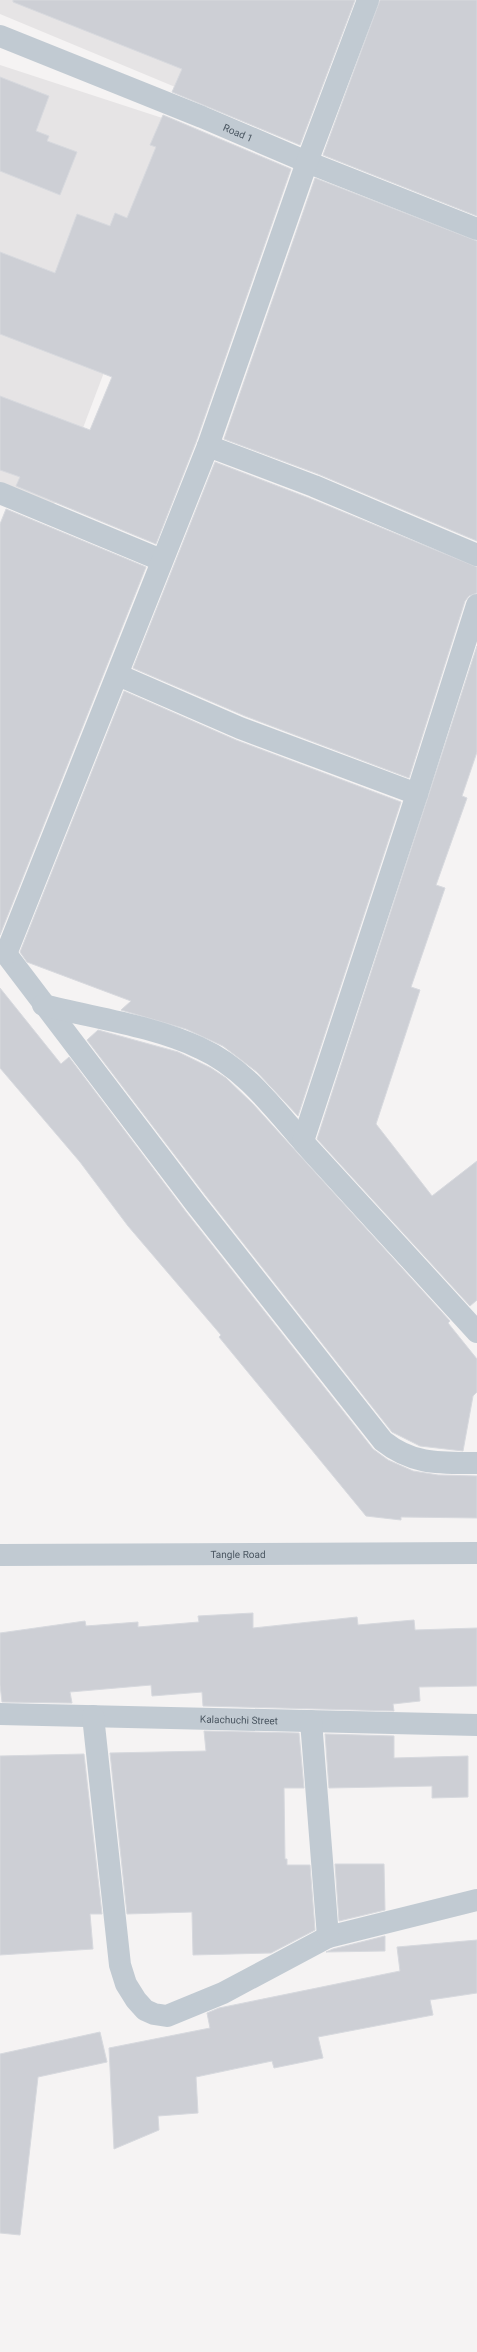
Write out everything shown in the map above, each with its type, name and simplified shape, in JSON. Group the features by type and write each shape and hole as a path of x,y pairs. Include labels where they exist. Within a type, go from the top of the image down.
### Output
{"street":[{"path":"368,0 307,162 208,446 161,560 118,675 3,953 196,1204 383,1441 396,1452 413,1459 434,1463 477,1463"},
{"name":"Road 1","path":"0,36 202,117 307,162 477,229"},
{"path":"208,446 314,486 477,555"},
{"path":"0,493 161,560"},
{"path":"302,1142 417,794 477,605"},
{"path":"118,675 240,728 417,794"},
{"path":"43,1005 144,1029 201,1048 226,1063 255,1086 302,1142 477,1332"},
{"name":"Tangle Road","path":"0,1556 477,1553"},
{"name":"Kalachuchi Street","path":"0,1714 477,1725"},
{"path":"93,1716 120,1965 130,1993 145,2010 154,2014 167,2016 222,1993 328,1937 477,1900"},
{"path":"311,1721 328,1937"}],"shaded area":[{"path":"0,0 242,0 204,99 0,14"},
{"path":"0,65 196,129 52,510 0,488"}],"building":[{"path":"13,0 355,0 300,145 172,92 182,69 13,2"},
{"path":"380,0 477,0 477,216 323,155"},
{"path":"0,77 49,96 36,131 49,136 47,141 77,152 60,195 0,171"},
{"path":"163,115 291,169 196,442 156,544 16,486 20,477 0,470 0,396 90,430 112,377 0,334 0,252 55,273 77,214 110,226 115,213 127,218 156,147 150,145"},
{"path":"315,178 477,241 477,541 318,474 224,439"},
{"path":"215,462 309,498 477,567 477,593 469,596 465,601 409,778 245,716 133,668"},
{"path":"6,509 146,567 0,935 0,524"},
{"path":"477,646 477,752 462,796 467,798 436,885 445,888 411,987 420,990 376,1124 432,1196 477,1161 477,1300 470,1306 317,1139"},
{"path":"124,691 236,740 401,802 298,1116 257,1072 223,1046 186,1029 121,1010 131,1001 27,962 20,952"},
{"path":"0,988 61,1064 69,1057 186,1212 373,1449 388,1460 413,1471 438,1475 477,1476 477,1518 401,1517 401,1520 366,1516 219,1337 221,1335 128,1226 80,1162 0,1068"},
{"path":"98,1030 178,1052 211,1068 226,1078 253,1104 450,1321 448,1323 477,1359 477,1392 473,1396 463,1451 420,1446 392,1432 206,1196 87,1040"},
{"path":"253,1613 253,1628 357,1617 358,1625 414,1620 415,1630 477,1628 477,1686 419,1687 420,1701 393,1704 394,1711 203,1706 202,1692 152,1696 151,1685 70,1692 72,1703 2,1702 0,1685 0,1633 85,1621 86,1626 138,1622 138,1627 199,1622 198,1616"},
{"path":"204,1731 299,1733 304,1788 284,1788 285,1859 287,1859 287,1865 310,1865 315,1930 271,1953 193,1955 192,1912 127,1914 110,1753 206,1751"},
{"path":"325,1734 394,1736 394,1758 468,1756 468,1797 432,1798 432,1786 329,1788"},
{"path":"84,1754 102,1914 90,1914 93,1949 0,1955 0,1756"},
{"path":"335,1864 384,1864 385,1910 339,1921"},
{"path":"385,1936 385,1951 326,1952 333,1949"},
{"path":"477,1940 477,1993 430,2000 433,2015 318,2037 323,2058 274,2068 272,2061 196,2077 198,2113 158,2116 159,2130 114,2149 109,2048 210,2028 207,2013 219,2008 400,1971 397,1947"},
{"path":"100,2032 107,2062 38,2077 20,2235 0,2233 0,2054"}]}
